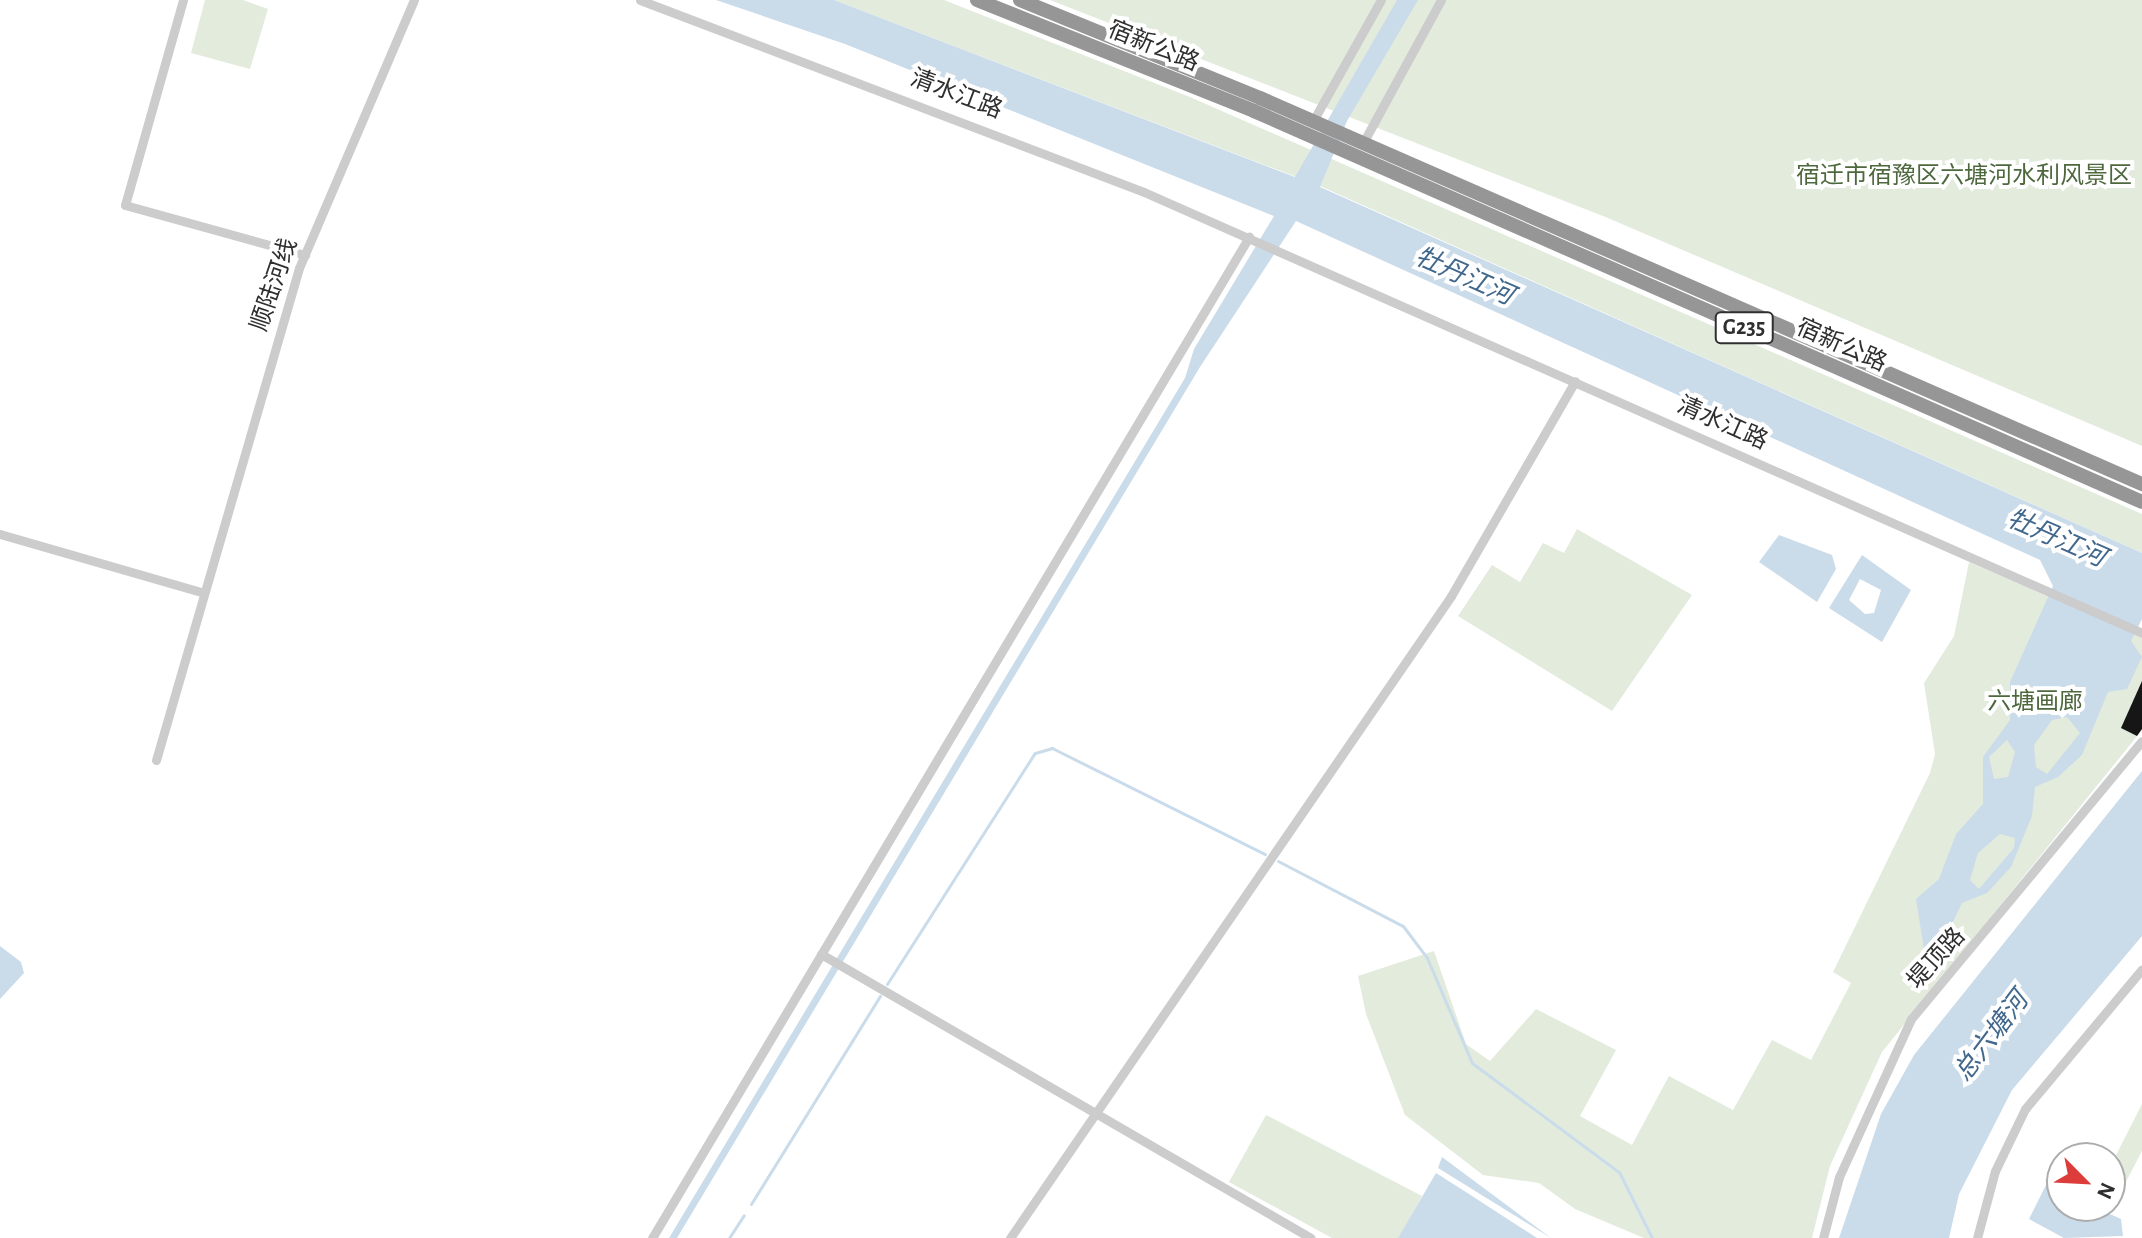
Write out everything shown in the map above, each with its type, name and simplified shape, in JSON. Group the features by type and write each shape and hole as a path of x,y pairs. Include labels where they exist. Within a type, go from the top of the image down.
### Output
{"highway":[{"name":"宿新公路","path":"977,0 1315,127"},
{"name":"宿新公路","path":"1020,0 1315,127"},
{"path":"1315,127 1354,145"},
{"name":"宿新公路","path":"1354,145 2142,484"},
{"name":"宿新公路","path":"1354,145 2142,502"}],"street":[{"path":"183,0 125,205 305,255"},
{"name":"顺陆河线","path":"156,760 305,255 414,0"},
{"name":"清水江路","path":"640,0 1029,145 1251,238 2142,633"},
{"path":"1315,127 1381,0"},
{"path":"1354,145 1441,0"},
{"path":"652,1238 825,956 1251,238"},
{"path":"1010,1238 1451,596 1575,381"},
{"path":"0,534 204,593"},
{"name":"堤顶路","path":"1823,1238 1839,1177 1911,1019 2142,741"},
{"path":"825,956 1311,1238"},
{"path":"1977,1238 1995,1171 2025,1109 2142,969"}],"green space":[{"path":"205,0 243,0 268,9 250,69 191,53"},
{"path":"834,0 944,0 1190,97 2142,514 2142,553 1320,186"},
{"name":"宿迁市宿豫区六塘河水利风景区","path":"1050,0 2142,0 2142,446 1603,216"},
{"path":"1577,529 1692,595 1612,711 1458,616 1492,565 1520,582 1543,543 1564,553"},
{"name":"六塘画廊","path":"1969,562 2142,638 2142,730 1882,1052 1830,1166 1812,1238 1644,1238 1575,1209 1539,1183 1483,1175 1405,1115 1366,1014 1358,976 1434,951 1466,1044 1490,1061 1536,1009 1616,1050 1580,1116 1632,1145 1669,1076 1733,1110 1772,1040 1811,1060 1851,983 1833,972 1930,773 1935,754 1924,683 1954,636"},
{"path":"2142,1104 2142,1151 2126,1182 2126,1142 2123,1142"},
{"path":"1266,1115 1422,1196 1399,1238 1332,1238 1229,1182"}],"water":[{"name":"牡丹江河","path":"716,0 834,0 1295,177 1397,0 1418,0 1347,121 1320,187 2142,553 2142,619 2131,641 2142,657 2127,689 2108,692 2082,755 2058,777 2035,787 2032,816 2011,867 1987,893 1962,903 1949,930 1924,949 1916,899 1939,879 1956,834 1983,804 1983,757 2010,720 2010,682 2053,586 2040,560 1296,221 1200,367 677,1238 669,1238 1185,378 1194,349 1274,216 845,44","holes":["2067,717 2080,733 2047,774 2036,767 2034,745 2052,720","2007,740 2015,752 2008,777 1994,779 1989,757","2000,834 2015,838 2014,848 1979,889 1970,880 1978,853"]},
{"path":"1779,535 1832,555 1836,569 1817,602 1759,562"},
{"path":"1862,555 1911,590 1882,642 1829,608","holes":["1860,579 1881,590 1874,613 1865,614 1849,600"]},
{"name":"总六塘河","path":"2142,771 2142,936 2012,1090 1959,1194 1949,1238 1839,1238 1881,1114 1914,1055"},
{"path":"0,946 21,962 24,973 0,999"},
{"path":"1442,1157 1551,1238 1438,1168"},
{"path":"1436,1173 1469,1194 1537,1238 1398,1238"},
{"path":"2046,1185 2046,1222 2121,1222 2123,1236 2064,1238 2029,1219"}],"building":[{"path":"2142,681 2142,729 2137,736 2121,728"}],"waterway":[{"path":"887,984 1035,753 1052,748 1265,854"},
{"path":"1278,861 1403,926 1427,958 1472,1063 1619,1172 1652,1238"},
{"path":"751,1204 880,996"},
{"path":"729,1238 744,1215"}]}
